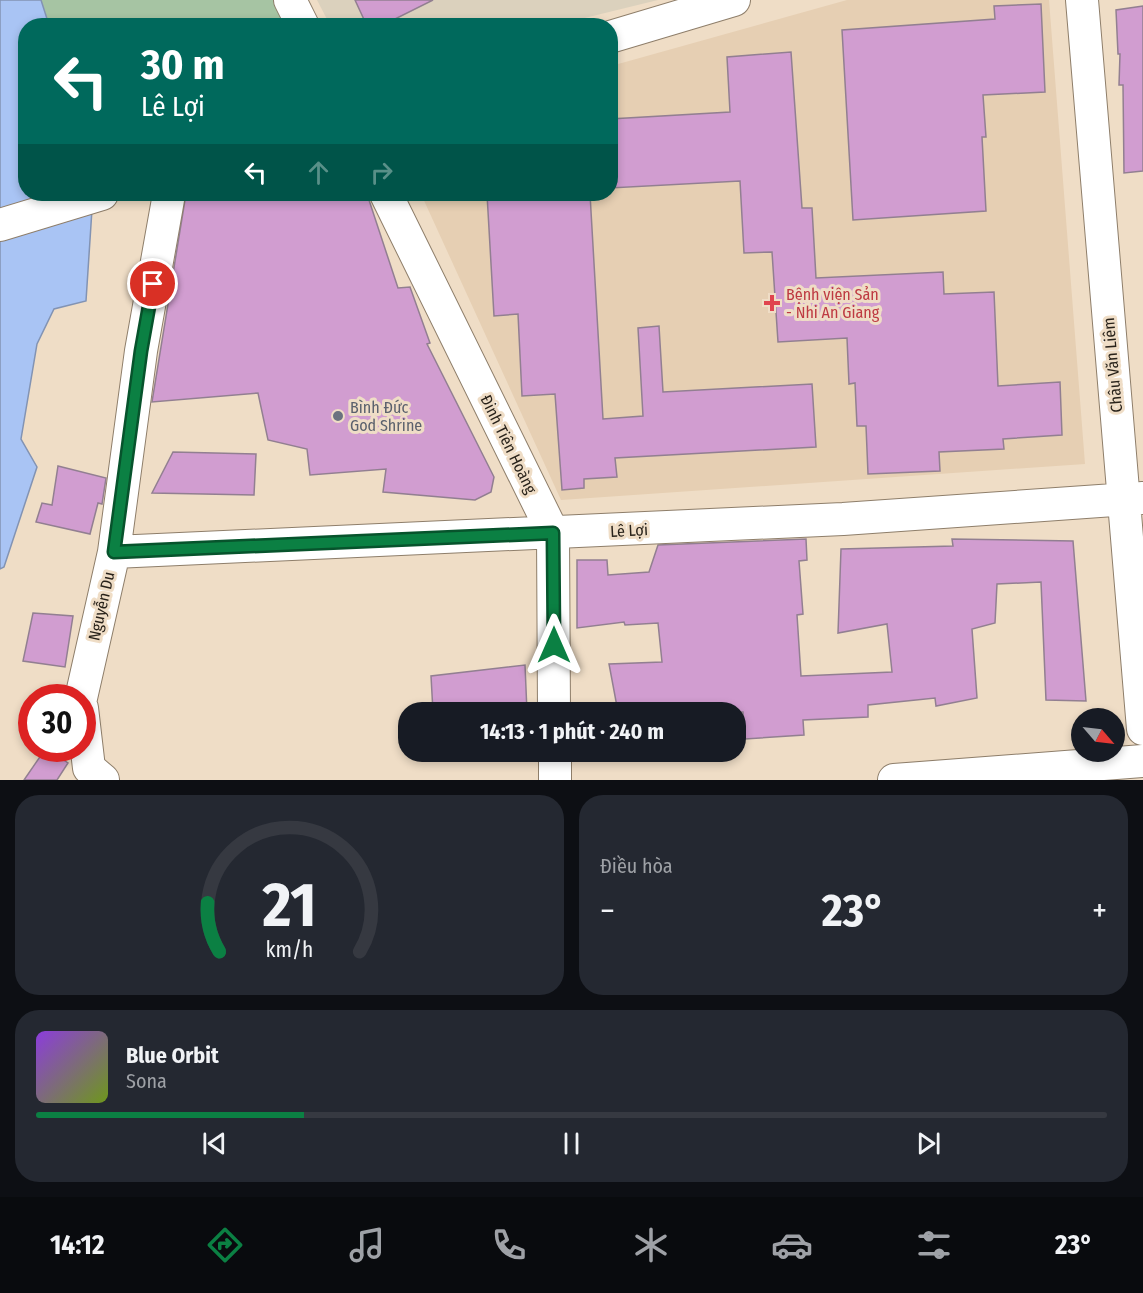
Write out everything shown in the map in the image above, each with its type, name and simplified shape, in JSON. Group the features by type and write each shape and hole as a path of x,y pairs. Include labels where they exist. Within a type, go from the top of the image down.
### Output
{"street":[{"path":"291,0 299,18"},
{"name":"Châu Văn Liêm","path":"1082,0 1133,499 1143,729"},
{"path":"618,34 725,1"},
{"path":"0,225 79,201"},
{"name":"Nguyễn Du","path":"84,684 114,552 141,351 168,201"},
{"name":"Đinh Tiên Hoàng","path":"389,201 553,533 554,702"},
{"name":"Lê Lợi","path":"114,552 843,519 1133,499"},
{"path":"894,780 1143,761"},
{"path":"88,762 89,768 103,780"},
{"path":"555,762 555,780"}],"shaded area":[{"path":"317,0 658,0 585,18 326,18"},
{"name":"Bệnh viện Sản - Nhi An Giang","path":"847,0 1049,0 1085,464 561,500 424,201 618,201 618,64"}],"green space":[{"path":"41,0 282,0 291,18 47,18"}],"water":[{"path":"0,0 41,0 47,18 18,18 18,201 93,201 86,301 54,309 37,344 21,439 37,467 4,567 0,569"}],"building":[{"path":"355,0 433,0 397,18 363,18"},
{"path":"1041,4 1045,92 983,95 986,137 982,137 986,211 853,220 842,30 995,19 994,6"},
{"path":"1143,6 1143,171 1124,173 1123,85 1119,85 1120,54 1118,54 1116,10"},
{"path":"791,52 802,208 812,208 816,278 943,272 944,294 994,292 998,386 1060,382 1062,435 1003,439 1004,449 939,452 940,471 868,474 866,426 857,426 855,383 849,384 847,338 778,342 772,252 744,253 740,181 618,188 618,119 730,112 727,57"},
{"path":"185,201 369,201 398,288 410,287 430,343 427,344 494,477 491,492 475,500 383,492 386,469 310,475 307,449 268,440 258,393 152,402"},
{"path":"487,201 590,201 603,419 643,416 638,328 659,326 663,392 812,384 816,447 615,458 617,477 584,479 584,488 562,490 555,394 522,396 518,314 494,316"},
{"path":"173,452 256,454 254,495 152,493"},
{"path":"58,466 106,478 102,504 98,503 90,534 36,522 42,503 52,505"},
{"path":"806,539 807,560 799,561 803,614 797,615 801,676 892,672 887,624 838,633 841,549 953,546 952,539 1073,541 1086,701 1046,700 1041,582 997,584 995,623 972,629 977,698 936,706 935,698 868,705 868,717 803,720 804,735 746,739 746,702 616,702 609,664 662,662 658,623 625,625 624,622 577,628 577,560 607,560 608,575 649,572 658,545"},
{"path":"33,613 73,616 65,667 23,661"},
{"path":"525,665 527,702 432,702 431,676"},
{"path":"36,762 68,763 57,780 24,780"}],"place":[{"name":"Bệnh viện Sản - Nhi An Giang","path":"772,303"},
{"name":"Bình Đức God Shrine","path":"338,416"}],"route":[{"path":"153,284 141,351 114,552 553,533 554,645"}]}
